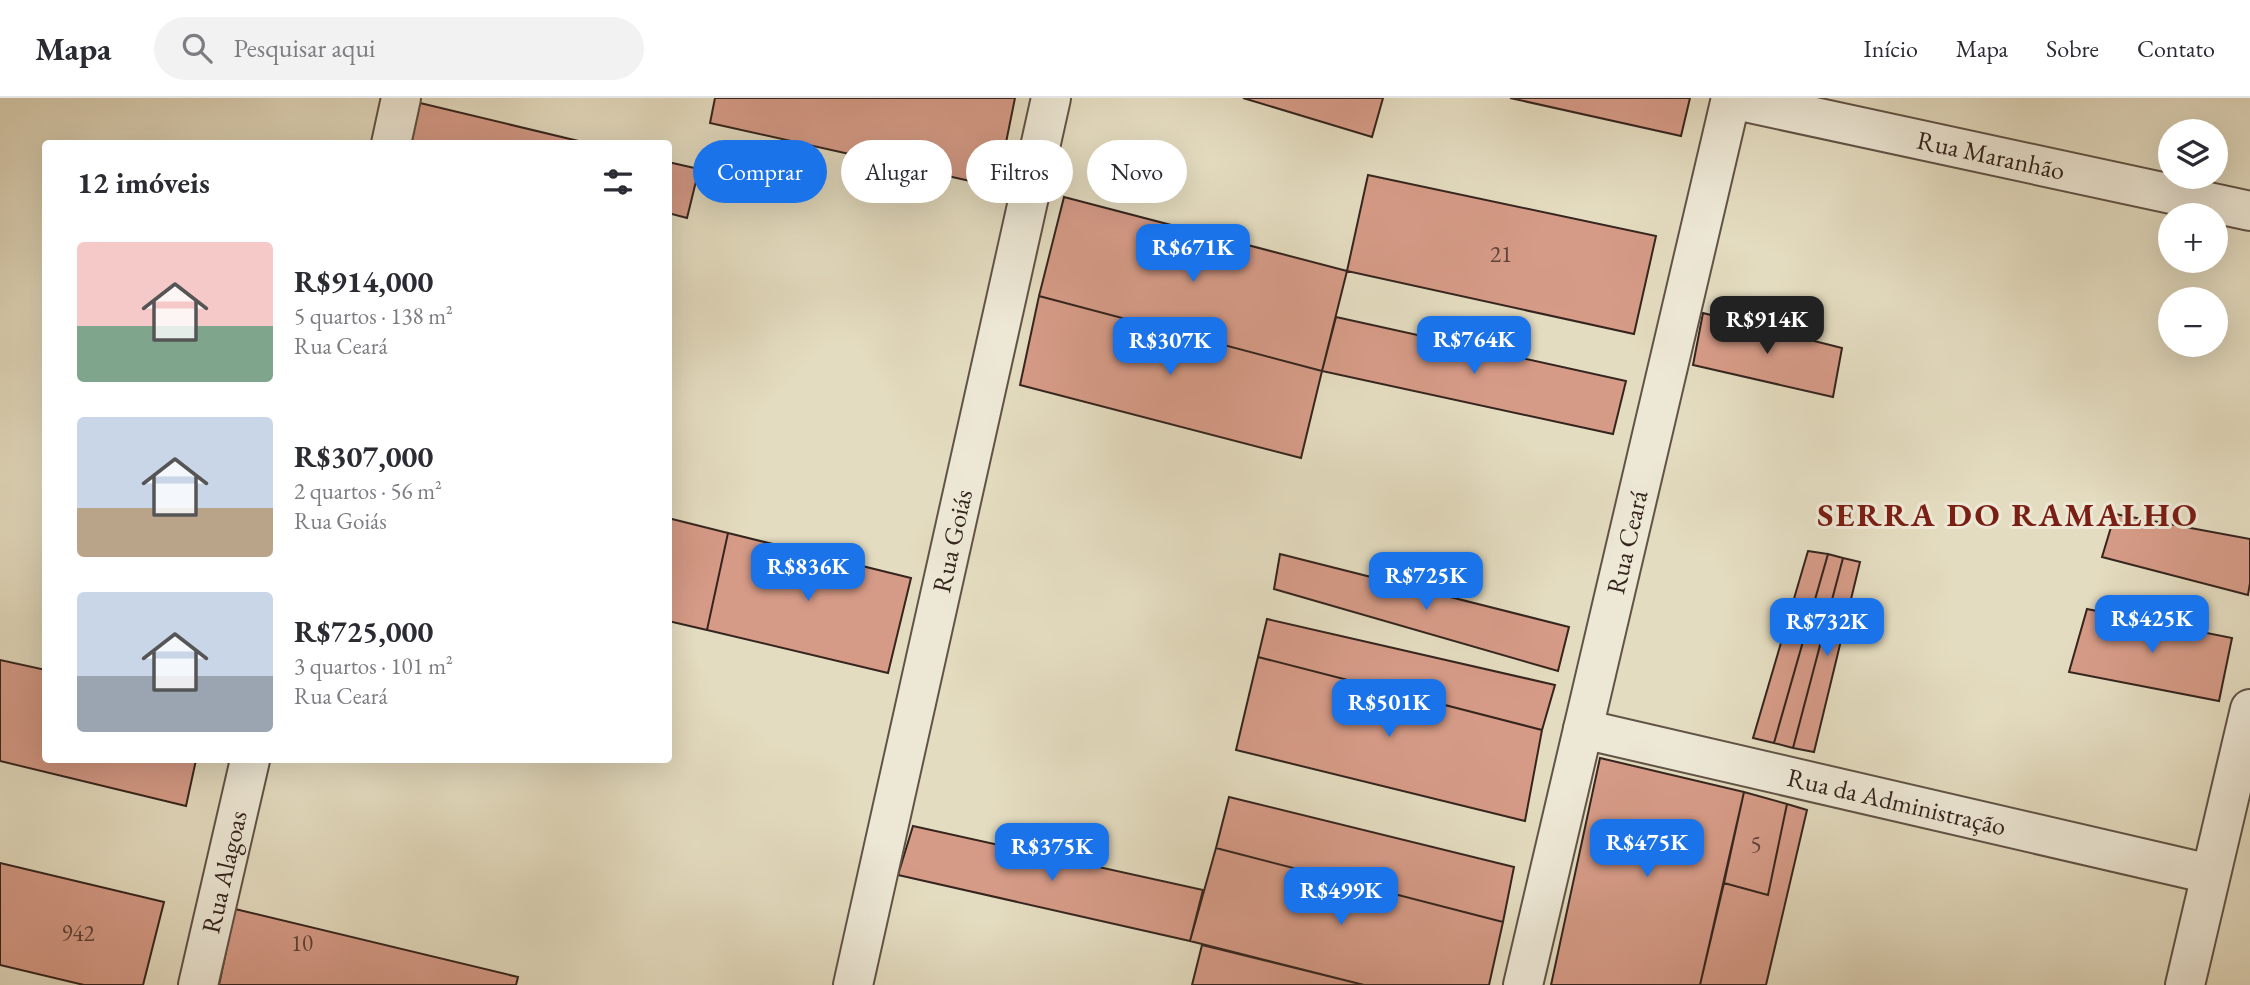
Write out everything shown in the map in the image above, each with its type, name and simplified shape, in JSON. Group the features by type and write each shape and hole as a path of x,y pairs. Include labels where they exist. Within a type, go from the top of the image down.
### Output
{"street":[{"path":"392,140 401,98"},
{"name":"Rua Goiás","path":"853,985 1051,98"},
{"name":"Rua Maranhão","path":"1731,98 2250,211"},
{"name":"Rua Ceará","path":"1523,985 1731,98"},
{"path":"2192,984 2210,874 2250,709"},
{"name":"Rua da Administração","path":"1583,729 2210,874"},
{"name":"Rua Alagoas","path":"198,985 249,763"}],"building":[{"path":"715,98 1015,98 1007,140 966,140 966,180 952,177 952,140 841,140 841,152 827,149 827,140 786,140 710,123"},
{"path":"1243,98 1383,98 1372,137"},
{"path":"1510,98 1690,98 1681,136"},
{"path":"420,103 574,140 412,140"},
{"path":"672,163 693,168 693,194 687,218 672,214"},
{"path":"1368,175 1656,236 1634,334 1347,271"},
{"path":"1073,199 1347,271 1322,371 1039,296 1062,203 1073,203"},
{"path":"1039,296 1322,371 1301,458 1020,385"},
{"path":"1703,313 1842,348 1833,397 1693,365"},
{"path":"1336,317 1626,381 1613,434 1322,371"},
{"path":"2115,514 2250,539 2248,595 2102,557"},
{"path":"672,519 728,533 707,630 672,622"},
{"path":"728,533 911,578 888,673 707,630"},
{"path":"1808,551 1828,554 1774,743 1753,738"},
{"path":"1280,554 1569,627 1558,671 1274,589"},
{"path":"1828,554 1843,558 1793,748 1774,743"},
{"path":"1843,558 1860,562 1814,752 1793,748"},
{"path":"2087,609 2232,638 2219,701 2069,672"},
{"path":"1267,619 1555,685 1542,730 1258,657"},
{"path":"1258,657 1542,730 1525,821 1236,750"},
{"path":"0,660 42,669 42,763 195,763 186,806 0,761"},
{"path":"1600,758 1744,792 1700,985 1551,985"},
{"path":"1744,792 1787,804 1768,895 1724,883"},
{"path":"1229,797 1514,867 1503,922 1216,848"},
{"path":"1787,804 1807,810 1766,985 1700,985 1724,883 1768,895"},
{"path":"913,826 1203,890 1190,941 898,875"},
{"path":"1216,848 1503,922 1489,985 1364,985 1190,941"},
{"path":"0,863 164,902 143,985 84,985 0,965"},
{"path":"235,909 518,977 516,985 219,985"},
{"path":"1202,945 1364,985 1192,985"}],"district":[{"name":"SERRA DO RAMALHO","path":"2008,514"}]}
